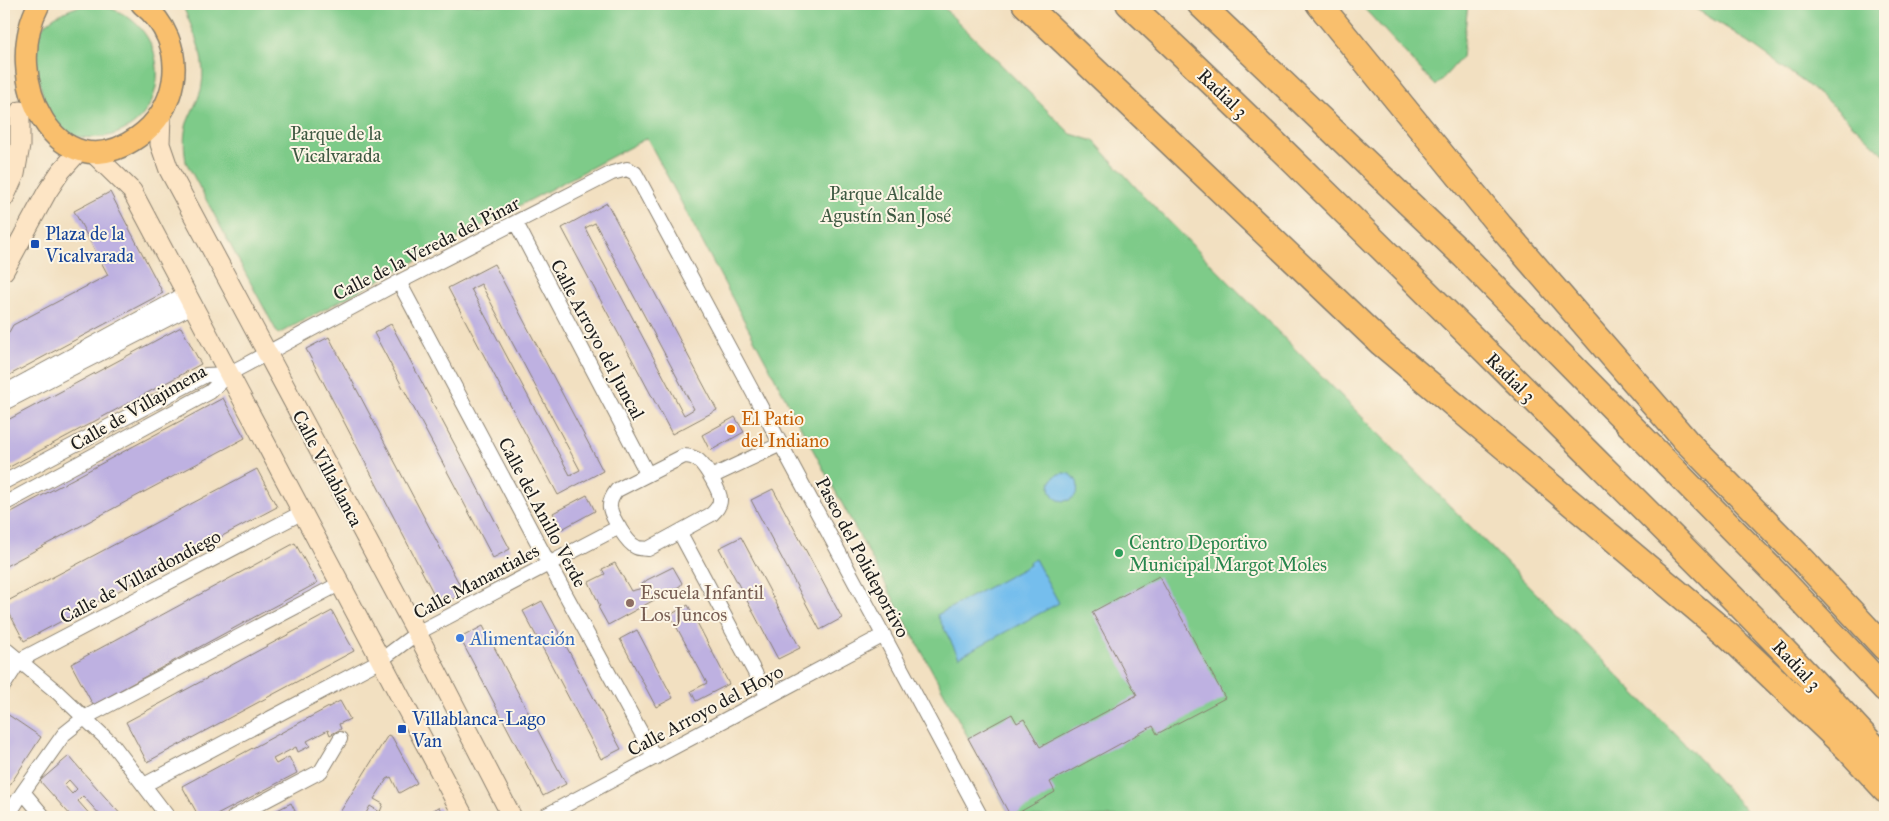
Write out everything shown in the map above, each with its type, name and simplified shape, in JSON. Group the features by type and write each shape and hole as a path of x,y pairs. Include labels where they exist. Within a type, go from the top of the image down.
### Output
{"highway":[{"path":"1025,4 1381,343 1728,634 1852,754 1885,789"},
{"name":"Radial 3","path":"1129,4 1209,79 1617,482 1747,612 1885,759"},
{"path":"1200,4 1464,256 1775,573 1885,690"},
{"path":"1319,4 1500,226 1686,441 1885,648"}],"main road":[{"path":"4,198 15,174 20,146 20,111 10,82 11,47 18,29 28,14 39,4"},
{"path":"20,111 35,130 56,144 86,151 112,149 131,142 148,130 161,114 170,94 174,72 172,50 164,29 148,6"},
{"name":"Calle Villablanca","path":"161,114 160,144 169,170 417,633 512,817"},
{"path":"4,272 47,192 61,171 86,151"},
{"path":"86,151 114,171 132,191 464,817"}],"street":[{"name":"Calle de la Vereda del Pinar","path":"228,374 399,282 612,173 627,169 635,173 640,182"},
{"name":"Paseo del Polideportivo","path":"640,182 981,817"},
{"name":"Calle Arroyo del Juncal","path":"516,222 647,473"},
{"name":"Calle del Anillo Verde","path":"399,282 655,758"},
{"path":"4,393 190,300"},
{"path":"4,403 190,300"},
{"name":"Calle de Villajimena","path":"4,482 206,375 228,374"},
{"name":"Calle de Villajimena","path":"4,504 210,392 228,374"},
{"path":"711,477 781,444"},
{"path":"684,456 692,457 699,461 711,477 721,499 718,508 712,514 648,549 637,548 628,541 610,508 611,498 617,490 647,473 684,456"},
{"name":"Calle de Villardondiego","path":"4,685 20,660 303,512"},
{"name":"Calle Manantiales","path":"380,660 417,633 619,527"},
{"path":"680,532 768,697"},
{"path":"7,817 22,792 64,734 84,718 341,583"},
{"name":"Calle Arroyo del Hoyo","path":"543,817 884,635"},
{"path":"4,648 20,660 113,746 168,817"},
{"path":"144,785 380,660"},
{"path":"234,817 321,771 340,739"},
{"path":"22,792 44,817"}],"green space":[{"path":"182,4 940,4 1071,134 1094,141 1142,194 1686,745 1752,817 1011,817 647,138 278,334 186,162 185,132 201,90 203,67 195,35"},
{"path":"1360,4 1468,4 1462,57 1436,86"},
{"path":"1688,4 1877,4 1885,13 1885,155 1831,104 1805,83 1735,33"},
{"path":"80,6 102,6 126,16 143,32 154,51 157,73 154,94 144,114 127,129 103,137 77,137 69,135 49,124 31,43 51,19"}],"water":[{"path":"1064,473 1074,477 1078,487 1074,497 1064,501 1054,497 1050,487 1054,477"},
{"path":"1035,559 1059,603 959,657 937,615 1030,565 1029,562"}],"building":[{"path":"110,192 163,293 4,378 4,341 13,325 108,275 74,211"},
{"path":"607,203 717,410 672,434 562,228","holes":["595,223 694,409 684,415 585,228"]},
{"path":"494,264 603,471 558,495 448,288","holes":["481,284 580,470 570,475 471,289"]},
{"path":"391,324 510,549 493,558 374,333"},
{"path":"181,327 201,364 4,470 4,422"},
{"path":"329,337 464,593 440,606 306,349"},
{"path":"223,398 245,438 4,567 4,516"},
{"path":"735,417 744,432 710,451 702,435"},
{"path":"257,469 277,507 24,641 4,603"},
{"path":"773,489 842,618 820,630 751,500"},
{"path":"587,495 595,511 562,529 553,513"},
{"path":"741,537 800,648 778,659 719,548"},
{"path":"295,543 317,583 93,705 71,664"},
{"path":"615,563 631,591 643,588 641,585 647,580 673,567 682,583 680,586 608,625 598,607 600,606 589,582 605,574 602,569"},
{"path":"1159,576 1225,698 1157,734 1153,726 1050,782 1055,792 1011,817 968,738 1012,714 1017,723 1024,719 1040,747 1137,695 1092,612"},
{"path":"542,601 621,749 601,759 523,611"},
{"path":"688,605 729,684 696,701 691,691 707,683 670,615"},
{"path":"332,611 354,651 147,762 126,722"},
{"path":"483,626 566,784 543,796 460,638"},
{"path":"637,630 673,698 656,707 620,639"},
{"path":"340,701 350,719 339,724 341,729 330,735 328,730 307,741 310,746 298,752 296,747 273,759 276,764 289,757 297,773 213,817 199,817 182,786"},
{"path":"7,714 41,737 4,794 4,720"},
{"path":"388,735 392,737 417,783 399,793 391,777 387,779 374,799 383,804 380,812 370,806 364,817 337,817"},
{"path":"69,756 123,817 100,817 83,796 78,801 92,817 72,817 40,781","holes":["69,780 77,789 72,794 64,785"]},
{"path":"291,803 298,817 264,817"},
{"path":"439,807 444,817 426,817 424,815"}],"place":[{"name":"Plaza de la Vicalvarada","path":"35,244"},
{"name":"El Patio del Indiano","path":"731,429"},
{"name":"Centro Deportivo Municipal Margot Moles","path":"1119,553"},
{"name":"Escuela Infantil Los Juncos","path":"630,603"},
{"name":"Alimentación","path":"460,638"},
{"name":"Villablanca-Lago Van","path":"402,729"}],"park label":[{"name":"Parque de la Vicalvarada","path":"336,144"},
{"name":"Parque Alcalde Agustín San José","path":"886,204"}]}
